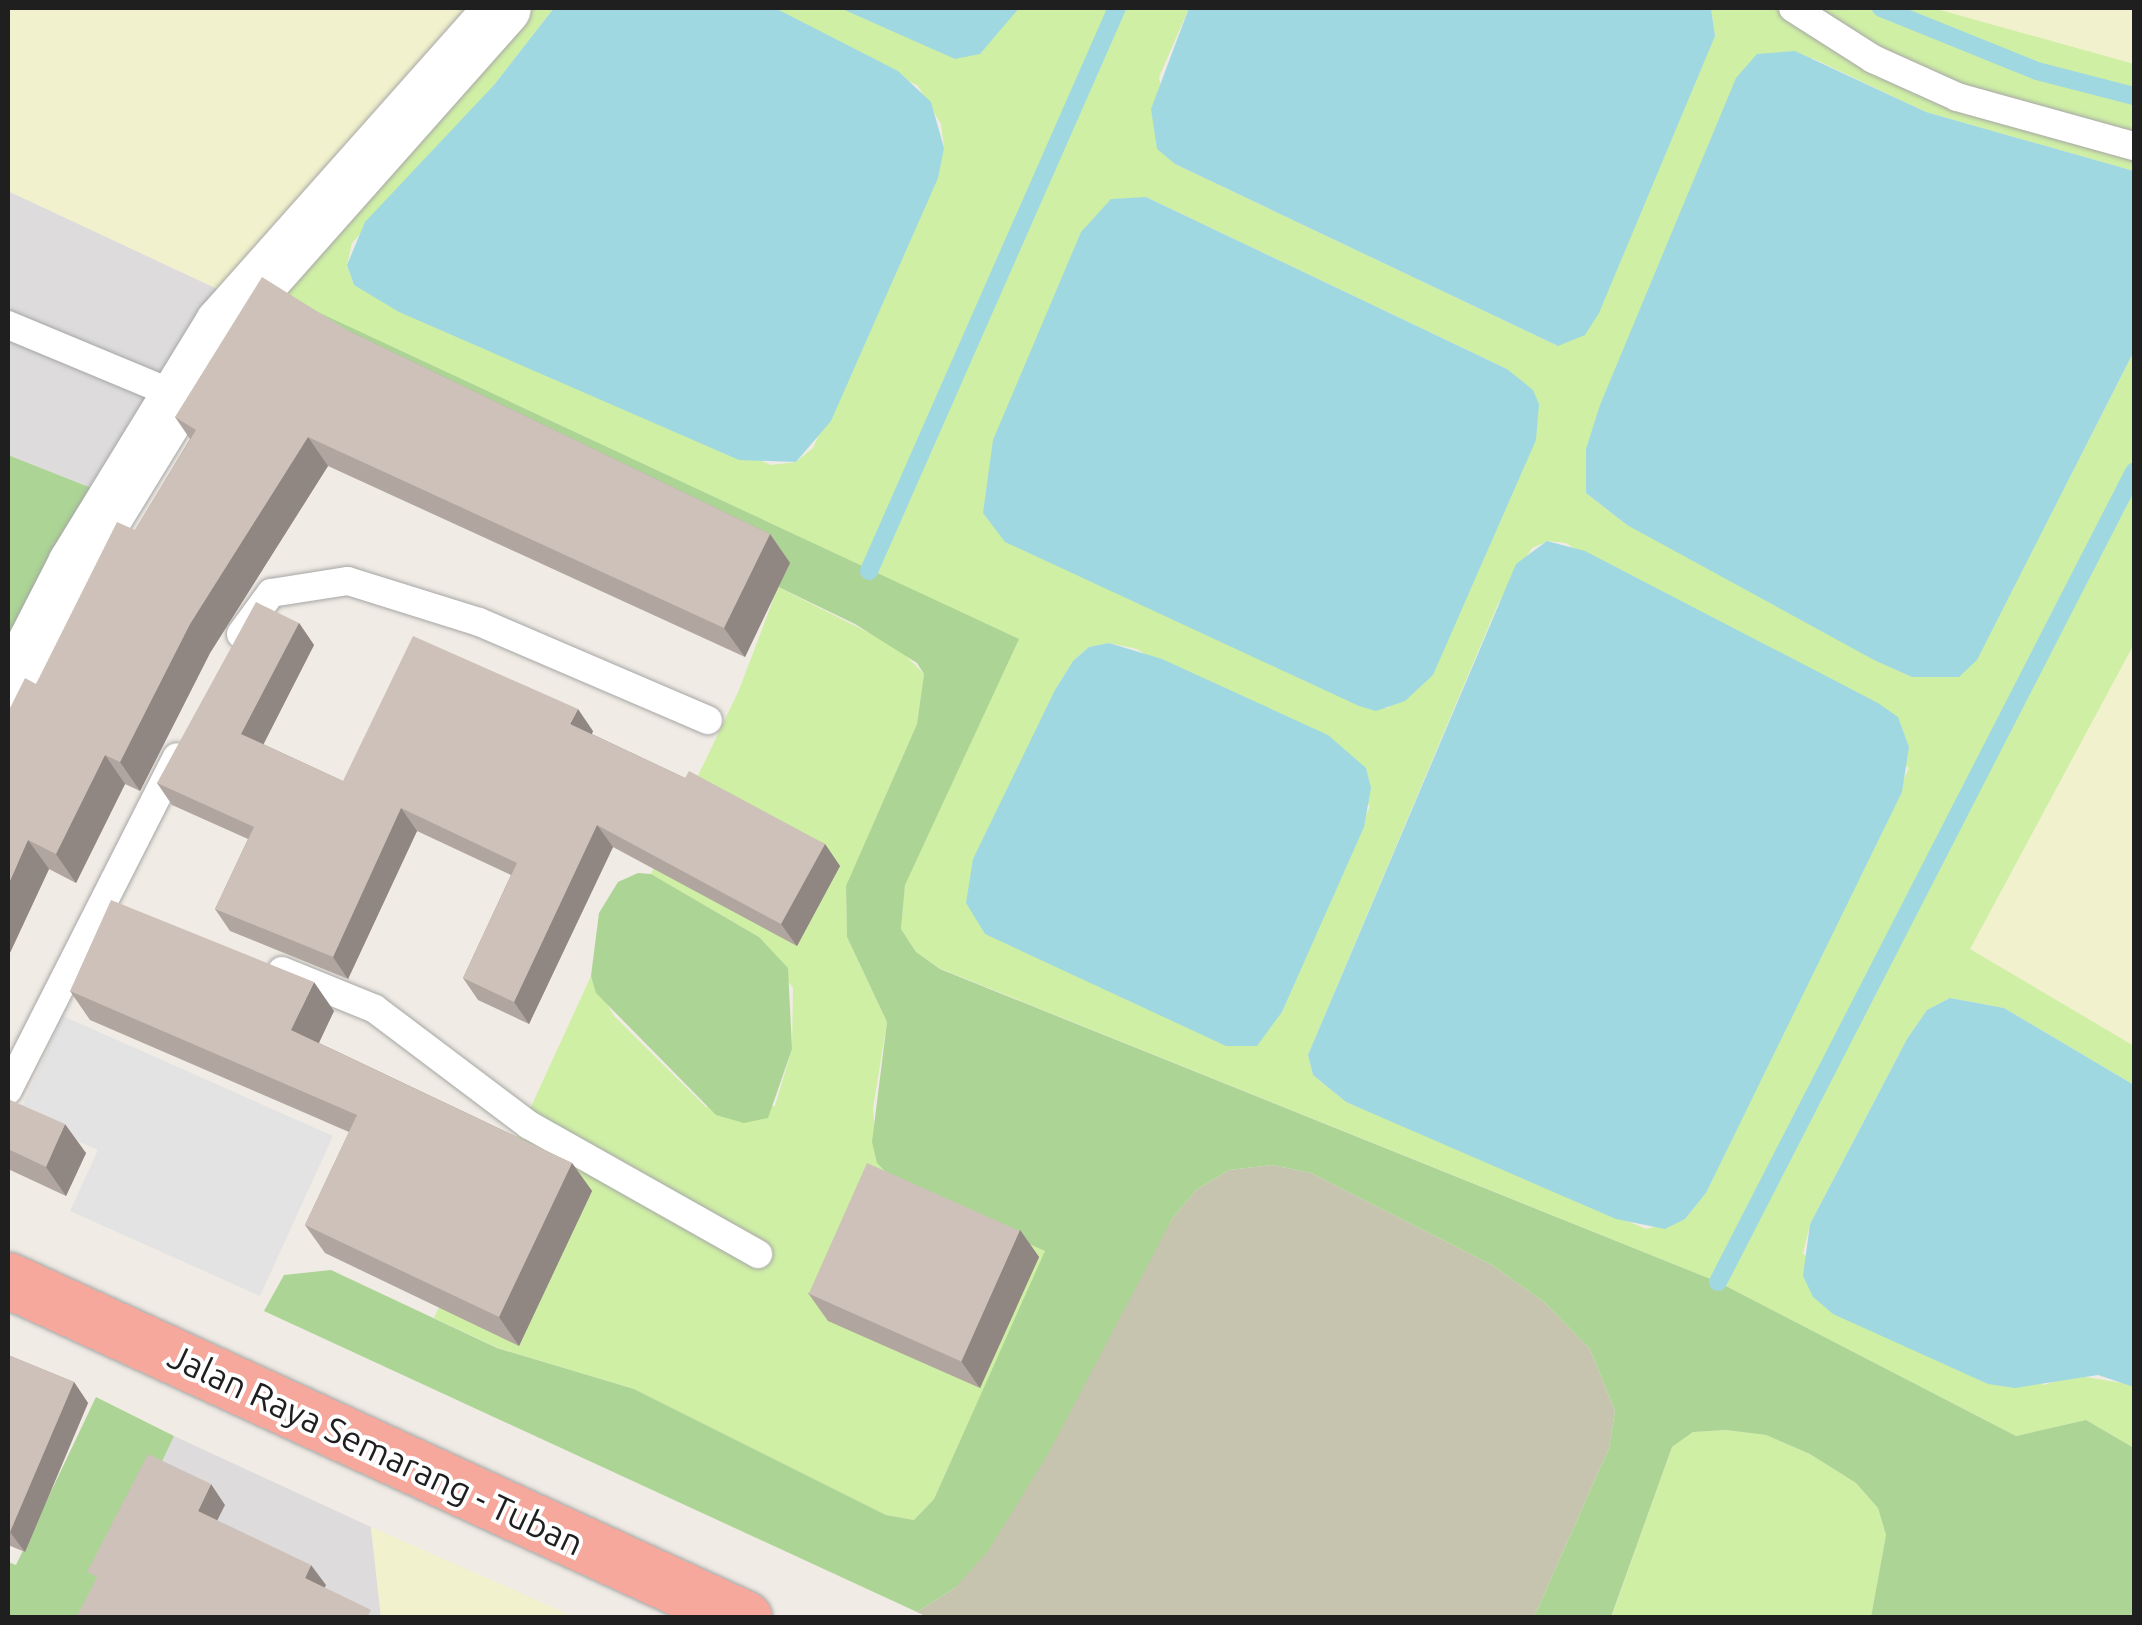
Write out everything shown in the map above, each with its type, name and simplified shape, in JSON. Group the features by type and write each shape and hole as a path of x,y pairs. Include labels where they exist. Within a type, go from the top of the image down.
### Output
{"highway":[{"name":"Jalan Raya Semarang - Tuban","path":"8,1280 744,1618"}],"street":[{"path":"8,695 75,564 176,395 257,277 503,8"}],"lane":[{"path":"1793,8 1874,59 1958,97 2134,146"},
{"path":"8,325 176,395"},
{"path":"226,660 271,593 348,582 479,622 708,720"},
{"path":"8,1090 192,729"},
{"path":"105,899 141,914"},
{"path":"249,958 375,1009 529,1125 758,1254"}],"shaded area":[{"path":"8,191 224,292 99,491 8,455"},
{"path":"63,1016 333,1136 260,1296 70,1211 98,1150 18,1115"},
{"path":"1272,1165 1311,1173 1492,1265 1544,1302 1590,1349 1615,1411 1609,1448 1534,1617 929,1618 917,1612 955,1588 1172,1219 1196,1190 1229,1170"},
{"path":"174,1436 371,1527 381,1617 89,1618"}],"green space":[{"path":"8,8 465,8 224,292 8,191"},
{"path":"528,8 554,8 494,85 352,243 347,265 354,285 771,465 796,462 813,448 944,148 941,124 918,86 775,8 1189,8 1159,77 1175,164 1558,346 1715,36 1711,8 1933,8 2134,64 2134,171 1926,112 1812,58 1586,493 1627,525 1977,659 2134,351 2134,644 1970,949 2134,1046 2134,1085 2004,1008 1950,998 1927,1010 1907,1039 1810,1224 1803,1254 2044,1385 2074,1375 2134,1387 2134,1448 2086,1420 2016,1436 1718,1282 939,968 916,952 901,929 905,884 1018,639 275,292","holes":["1146,197 1507,369 1389,708 1359,706","1548,541 1566,543 1909,768 1706,1193 1685,1219 1646,1229 1346,1102 1313,1075 1308,1055 1498,604 1532,548","1109,643 1137,649 1370,806 1282,1012 1055,690 1073,661 1089,647"]},
{"path":"1933,8 2134,8 2134,64 2025,36"},
{"path":"275,292 1019,639 905,885 901,929 916,952 940,969 1718,1282 2016,1436 2086,1420 2134,1448 2134,1617 1871,1617 1886,1535 1878,1508 1856,1483 1810,1454 1766,1435 1726,1430 1693,1432 1672,1447 1611,1617 1534,1617 1609,1448 1615,1411 1590,1349 1544,1302 1492,1265 1311,1173 1272,1165 1229,1170 1196,1190 1172,1219 1048,1454 988,1551 955,1588 917,1612 264,1311 284,1275 331,1270 497,1348 634,1389 886,1515 914,1520 934,1499 1045,1251 898,1185 877,1163 872,1142 887,1022 847,937 846,886 917,724 924,674 917,663 855,624 250,332"},
{"path":"8,455 99,491 8,656"},
{"path":"778,587 897,647 924,674 917,724 846,887 847,937 887,1022 873,1108 877,1162 898,1185 1046,1250 934,1499 914,1520 886,1515 634,1389 498,1348 434,1318 591,976 614,1016 706,1107 775,1106 792,1049 793,988 759,937 651,874 739,690"},
{"path":"2134,644 2134,1046 1970,949"},
{"path":"638,873 651,874 759,937 788,968 792,1049 768,1118 744,1123 716,1115 596,993 591,976 599,913 618,882"},
{"path":"96,1397 174,1436 89,1617 8,1618 8,1562 16,1565"},
{"path":"1726,1430 1766,1435 1810,1454 1856,1483 1878,1508 1886,1535 1871,1617 1611,1618 1672,1447 1693,1432"},
{"path":"371,1527 575,1617 381,1617"}],"water":[{"path":"554,8 775,8 898,71 931,102 944,148 938,178 831,421 796,462 739,460 399,312 354,285 347,265 365,222 494,85"},
{"path":"840,8 1019,8 980,54 955,59"},
{"path":"1189,8 1711,8 1715,36 1599,313 1585,335 1558,346 1175,164 1157,149 1151,109"},
{"path":"1795,51 1926,112 2134,171 2134,351 1977,660 1959,677 1912,677 1874,660 1627,525 1586,493 1586,449 1600,405 1736,78 1757,54"},
{"path":"1146,197 1507,369 1533,390 1539,404 1536,440 1433,675 1405,701 1376,711 1359,706 1005,542 983,513 993,440 1081,232 1111,199"},
{"path":"1547,541 1585,551 1878,703 1898,717 1909,747 1902,792 1706,1193 1685,1219 1665,1229 1616,1219 1346,1102 1313,1075 1308,1055 1516,564"},
{"path":"1109,643 1162,659 1328,735 1366,768 1371,788 1364,827 1282,1012 1257,1046 1226,1046 985,934 966,903 973,859 1055,690 1073,661 1089,647"},
{"path":"1950,998 2004,1008 2134,1085 2134,1387 2098,1375 2015,1388 1988,1384 1833,1314 1813,1297 1803,1276 1810,1224 1907,1039 1927,1010"}],"building":[{"path":"262,277 347,330 770,534 724,628 308,437 190,624 120,762 105,755 56,854 28,840 8,885 8,712 25,678 36,684 117,522 135,530 196,430 175,417"},
{"path":"256,602 299,623 241,734 343,781 413,636 578,709 570,724 685,778 689,771 825,844 781,924 597,825 514,1002 463,978 517,863 401,808 333,957 215,909 254,827 157,783"},
{"path":"111,900 314,982 291,1030 572,1163 499,1317 305,1225 357,1115 70,991"},
{"path":"8,1099 65,1124 46,1167 8,1149"},
{"path":"867,1163 1020,1231 961,1362 809,1294"},
{"path":"8,1355 74,1382 10,1532 8,1531"},
{"path":"148,1454 211,1484 198,1511 311,1565 305,1578 371,1610 367,1618 76,1618 97,1577 87,1572"}],"waterway":[{"path":"869,571 1117,8"},
{"path":"1881,8 2037,71 2134,96"},
{"path":"1718,1282 2134,472"}]}
